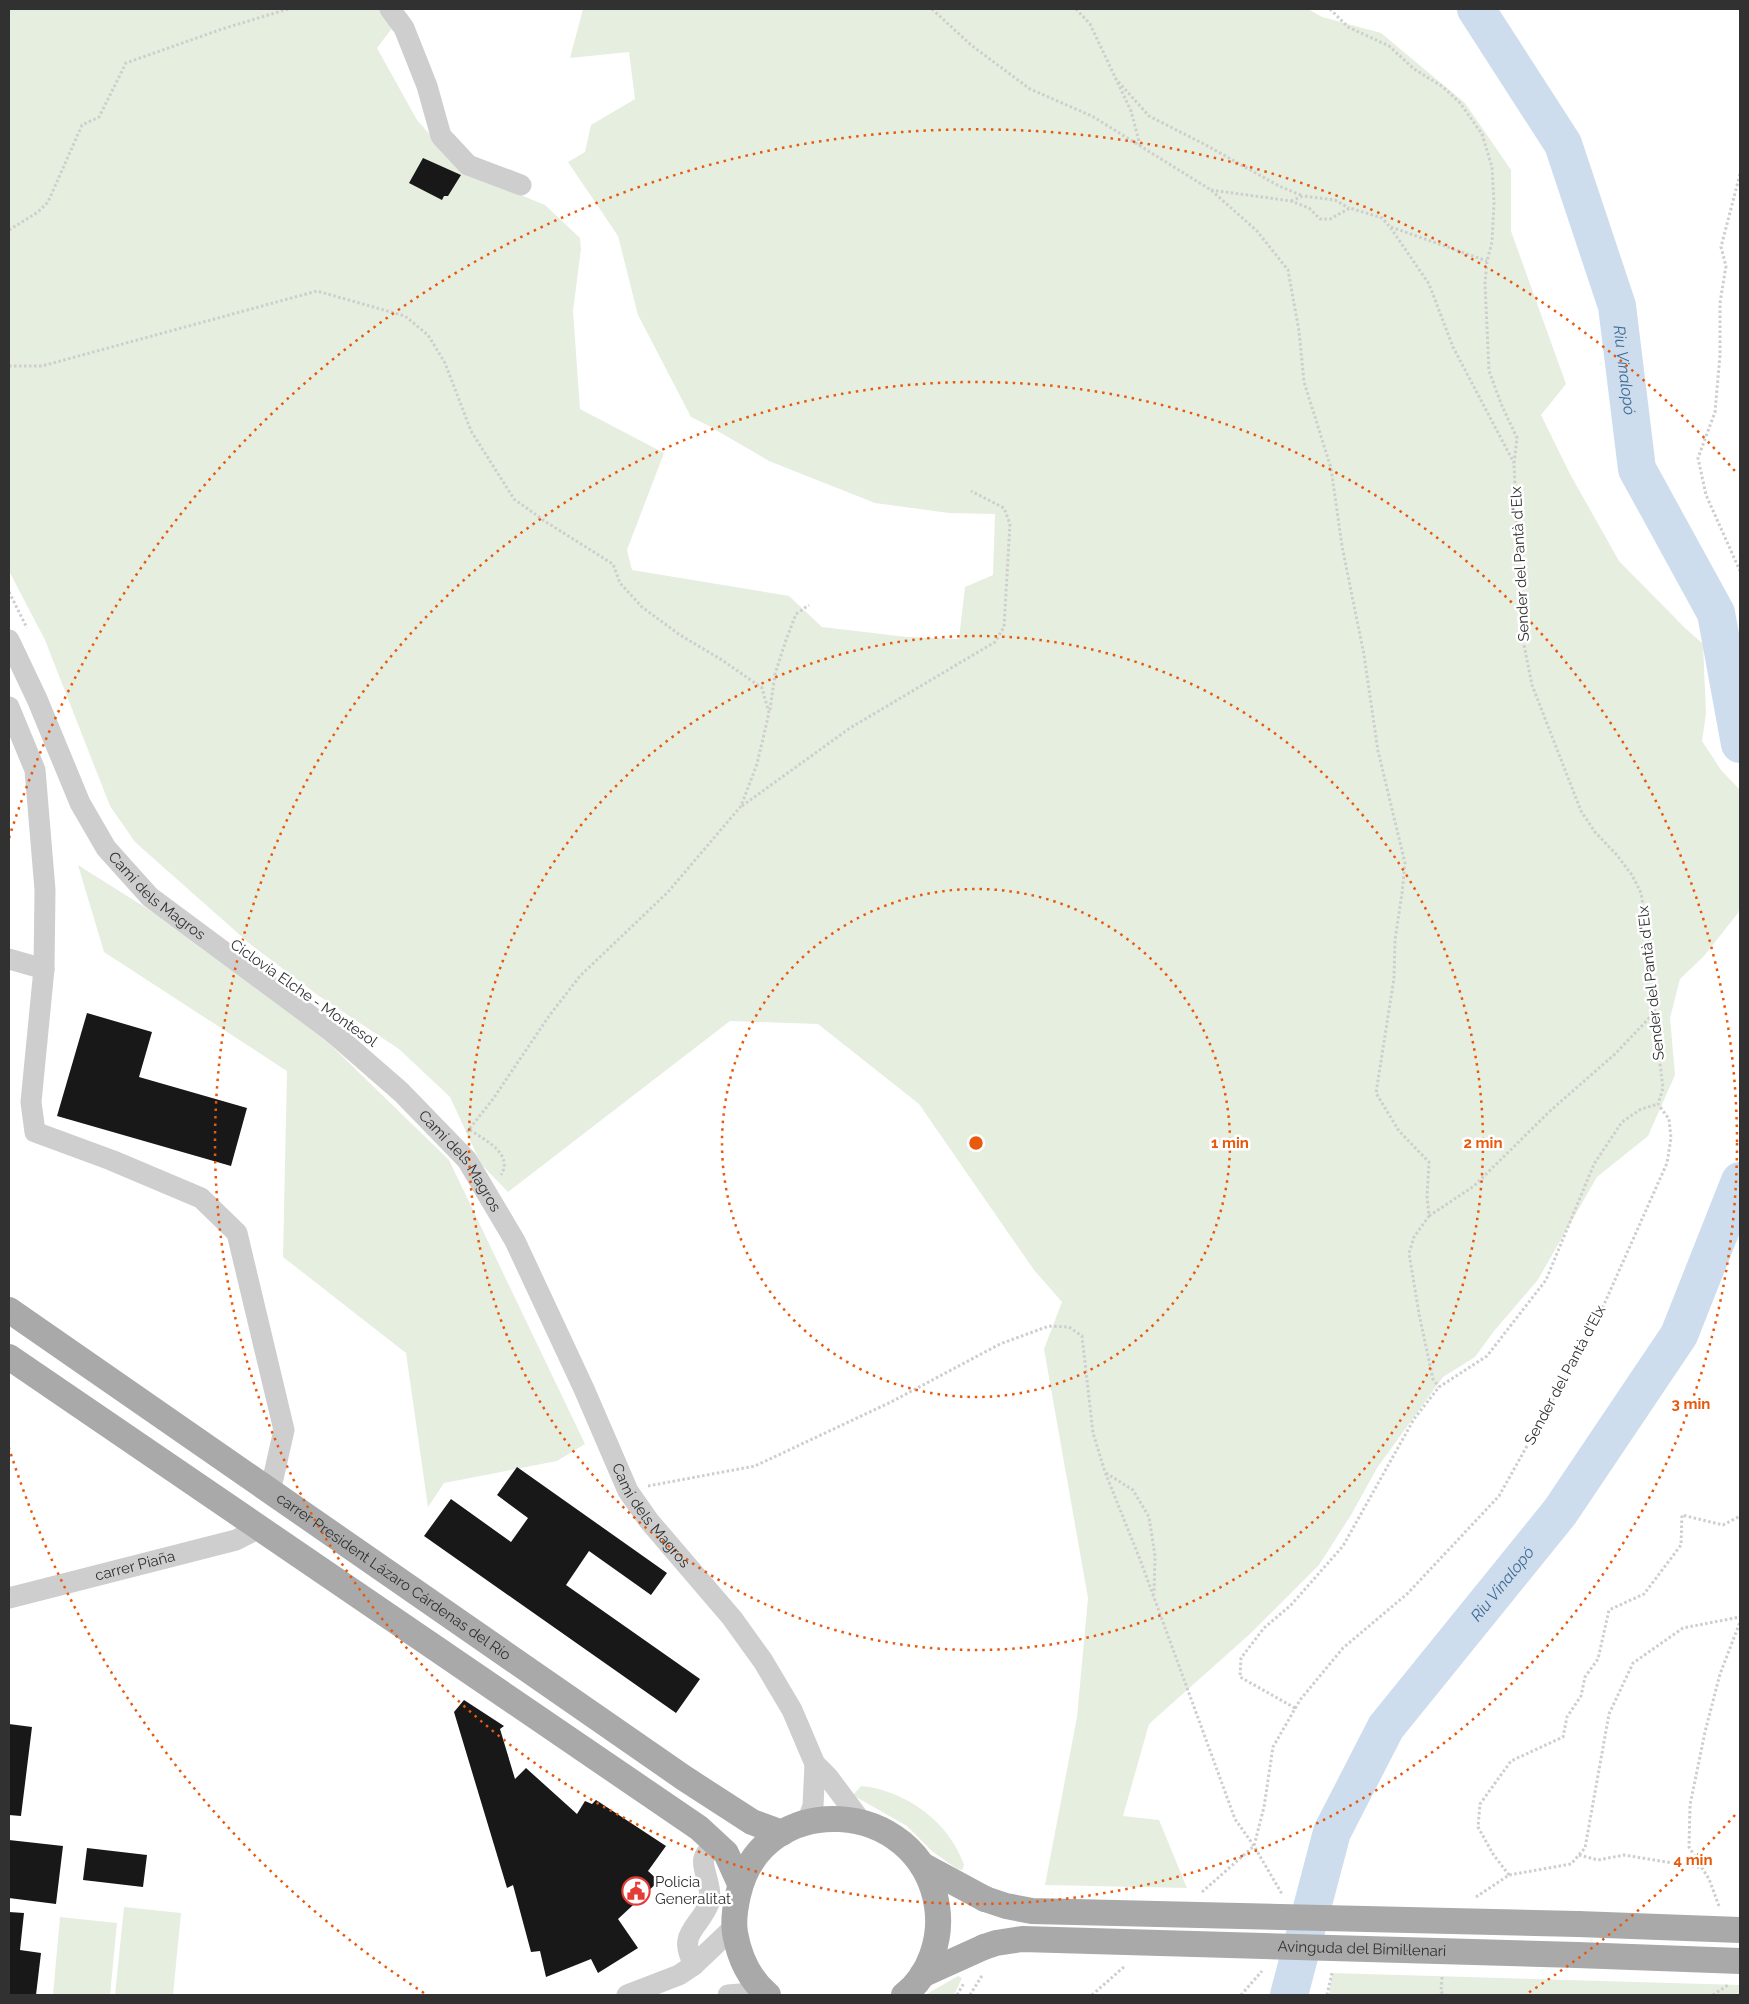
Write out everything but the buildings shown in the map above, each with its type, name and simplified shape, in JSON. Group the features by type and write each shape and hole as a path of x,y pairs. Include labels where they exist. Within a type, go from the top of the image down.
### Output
{"main road":[{"name":"carrer President Lázaro Cárdenas del Río","path":"9,1310 705,1792 752,1822 782,1833"},
{"path":"9,1357 691,1822 716,1842 726,1853 740,1884"},
{"path":"766,1994 747,1969 740,1955 734,1926 734,1911 740,1884 757,1855 768,1843 782,1833 807,1822 844,1818 862,1821 880,1828 910,1850 922,1865 935,1896 938,1929 930,1960 922,1975 904,1995"},
{"name":"Avinguda del Bimil·lenari","path":"922,1865 985,1899 1006,1906 1032,1911 1578,1924 1740,1930"},
{"name":"Avinguda del Bimil·lenari","path":"922,1975 985,1957 996,1942 1022,1939 1740,1961"}],"street":[{"path":"390,9 404,28 426,86 441,136 468,165 521,185"},
{"name":"Camí dels Magros","path":"9,640 37,699 80,803 106,848 150,897 331,1031 401,1092 467,1160 515,1242 584,1389 628,1491 648,1521 732,1618 763,1661 792,1710 815,1764 828,1777 862,1821"},
{"path":"9,707 35,770 45,890 44,969 32,1102 35,1132 111,1160 201,1198 237,1233 284,1430 270,1492"},
{"path":"9,959 44,969"},
{"name":"carrer Piaña","path":"9,1598 236,1540 259,1528"},
{"name":"Camí dels Magros","path":"807,1822 813,1806 815,1764"},
{"path":"694,1965 689,1954 687,1942 690,1932 698,1924 709,1902 710,1890 704,1857 716,1842"},
{"path":"627,1995 679,1975 694,1965 734,1926"},
{"path":"728,1995 766,1994"}],"path":[{"path":"9,230 38,212 48,202 82,125 99,117 126,64 222,29 288,9"},
{"path":"932,9 971,45 1030,89 1092,116 1211,190 1257,231 1288,270 1299,331 1304,382 1330,468 1342,546 1364,655 1378,751 1405,863 1395,940 1394,978 1376,1093 1399,1130 1429,1162 1427,1196 1429,1216"},
{"path":"1076,9 1090,24 1131,110 1140,146"},
{"name":"Sender del Pantà d'Elx","path":"1254,1846 1264,1807 1273,1747 1295,1708 1343,1648 1407,1594 1499,1496 1602,1309 1667,1163 1671,1138 1669,1119 1658,1104 1663,1088 1650,949 1641,893 1632,875 1616,854 1595,832 1581,811 1532,685 1522,635 1514,464 1517,438 1489,371 1485,283 1487,261 1492,242 1494,203 1492,167 1482,134 1460,103 1443,87 1414,69 1389,46 1348,27 1330,9"},
{"path":"1115,78 1148,116 1204,144 1279,186 1303,196 1335,200 1350,208 1382,218 1430,284 1453,347 1514,464"},
{"path":"1740,174 1721,247 1726,266 1720,303 1720,355 1715,412 1698,458 1706,495 1740,571"},
{"path":"1211,190 1291,201 1309,208 1320,218 1330,219 1350,208"},
{"path":"1291,201 1303,196"},
{"path":"1390,227 1487,261"},
{"path":"9,366 42,366 318,291 405,316 428,335 445,363 471,431 514,499 546,522 613,564 620,583 642,607 680,635 722,660 762,688 769,713"},
{"path":"454,1148 493,1099 548,1016 580,976 668,892 741,806 850,728 995,642 1004,627 1010,524 1004,508 970,491"},
{"path":"9,592 28,628"},
{"path":"741,806 757,764 769,713 775,674 786,640 796,614 809,604"},
{"path":"1440,1387 1433,1379 1417,1305 1410,1254 1414,1237 1429,1216 1474,1186 1550,1111 1615,1054 1655,1013"},
{"path":"1295,1708 1240,1677 1242,1658 1264,1628 1291,1604 1342,1546 1414,1419 1440,1387 1487,1356 1546,1280 1594,1164 1622,1122 1641,1109 1658,1104"},
{"path":"463,1125 502,1154 505,1161 505,1169 487,1194"},
{"path":"628,1491 659,1483 755,1466 891,1402 1000,1344 1049,1326 1069,1327 1082,1336 1093,1433 1104,1472 1154,1597 1235,1819 1254,1846 1284,1898"},
{"path":"1104,1472 1133,1490 1149,1517 1155,1556 1154,1597"},
{"path":"1509,1874 1493,1854 1478,1827 1480,1804 1511,1761 1563,1737 1567,1717 1581,1696 1585,1677 1598,1659 1609,1610 1644,1594 1681,1545 1682,1515 1723,1525 1740,1516"},
{"path":"1467,1901 1484,1892 1509,1874 1571,1864 1580,1855 1585,1848 1608,1714 1633,1662 1683,1628 1740,1617"},
{"path":"1722,1912 1709,1878 1689,1847 1690,1805 1705,1732 1720,1674 1740,1622"},
{"path":"1580,1855 1598,1860 1624,1855 1703,1868"},
{"path":"970,1995 985,1957"},
{"path":"1241,1995 1262,1971"},
{"path":"1327,1995 1332,1973"},
{"path":"1442,1977 1441,1992 1446,1995"},
{"path":"1713,1995 1728,1985"}],"shaded area":[{"path":"9,9 380,9 393,27 377,48 417,120 462,171 545,205 580,238 581,249 573,311 580,409 664,453 627,550 632,570 789,596 822,627 907,637 959,639 965,587 993,575 995,514 949,513 875,503 769,461 691,417 638,315 618,236 568,162 585,152 591,125 635,99 629,52 570,58 583,9 1308,9 1322,17 1381,33 1465,103 1511,170 1511,231 1566,384 1541,415 1570,474 1619,561 1703,644 1706,714 1702,741 1721,770 1740,790 1740,905 1738,913 1704,956 1680,979 1670,1018 1675,1075 1648,1136 1597,1177 1537,1281 1494,1331 1475,1357 1443,1377 1377,1468 1351,1515 1319,1565 1251,1633 1149,1724 1123,1816 1159,1820 1187,1888 1045,1885 1077,1717 1088,1598 1044,1349 1062,1302 1034,1270 919,1104 818,1024 730,1021 508,1192 481,1164 450,1097 399,1049 319,996 250,944 135,842 110,806 45,640 9,571"},
{"path":"78,865 270,986 449,1160 585,1444 557,1461 444,1483 428,1507 406,1353 283,1257 287,1071 104,952"},
{"path":"861,1786 894,1794 924,1811 948,1836 964,1865 962,1870 957,1869 933,1852 907,1826 853,1795"},
{"path":"124,1907 181,1913 173,1995 115,1995"},
{"path":"60,1917 117,1923 110,1995 53,1995"},
{"path":"1332,1973 1740,1985 1740,1995 1329,1995"},
{"path":"958,1976 962,1978 954,1995 925,1995"}],"waterway":[{"name":"Riu Vinalopó","path":"1476,9 1563,144 1617,306 1637,469 1716,613 1740,744"},
{"name":"Riu Vinalopó","path":"1289,1995 1332,1832 1386,1727 1560,1512 1679,1335 1740,1181"}],"place":[{"name":"Policia Generalitat","path":"636,1891"}]}
